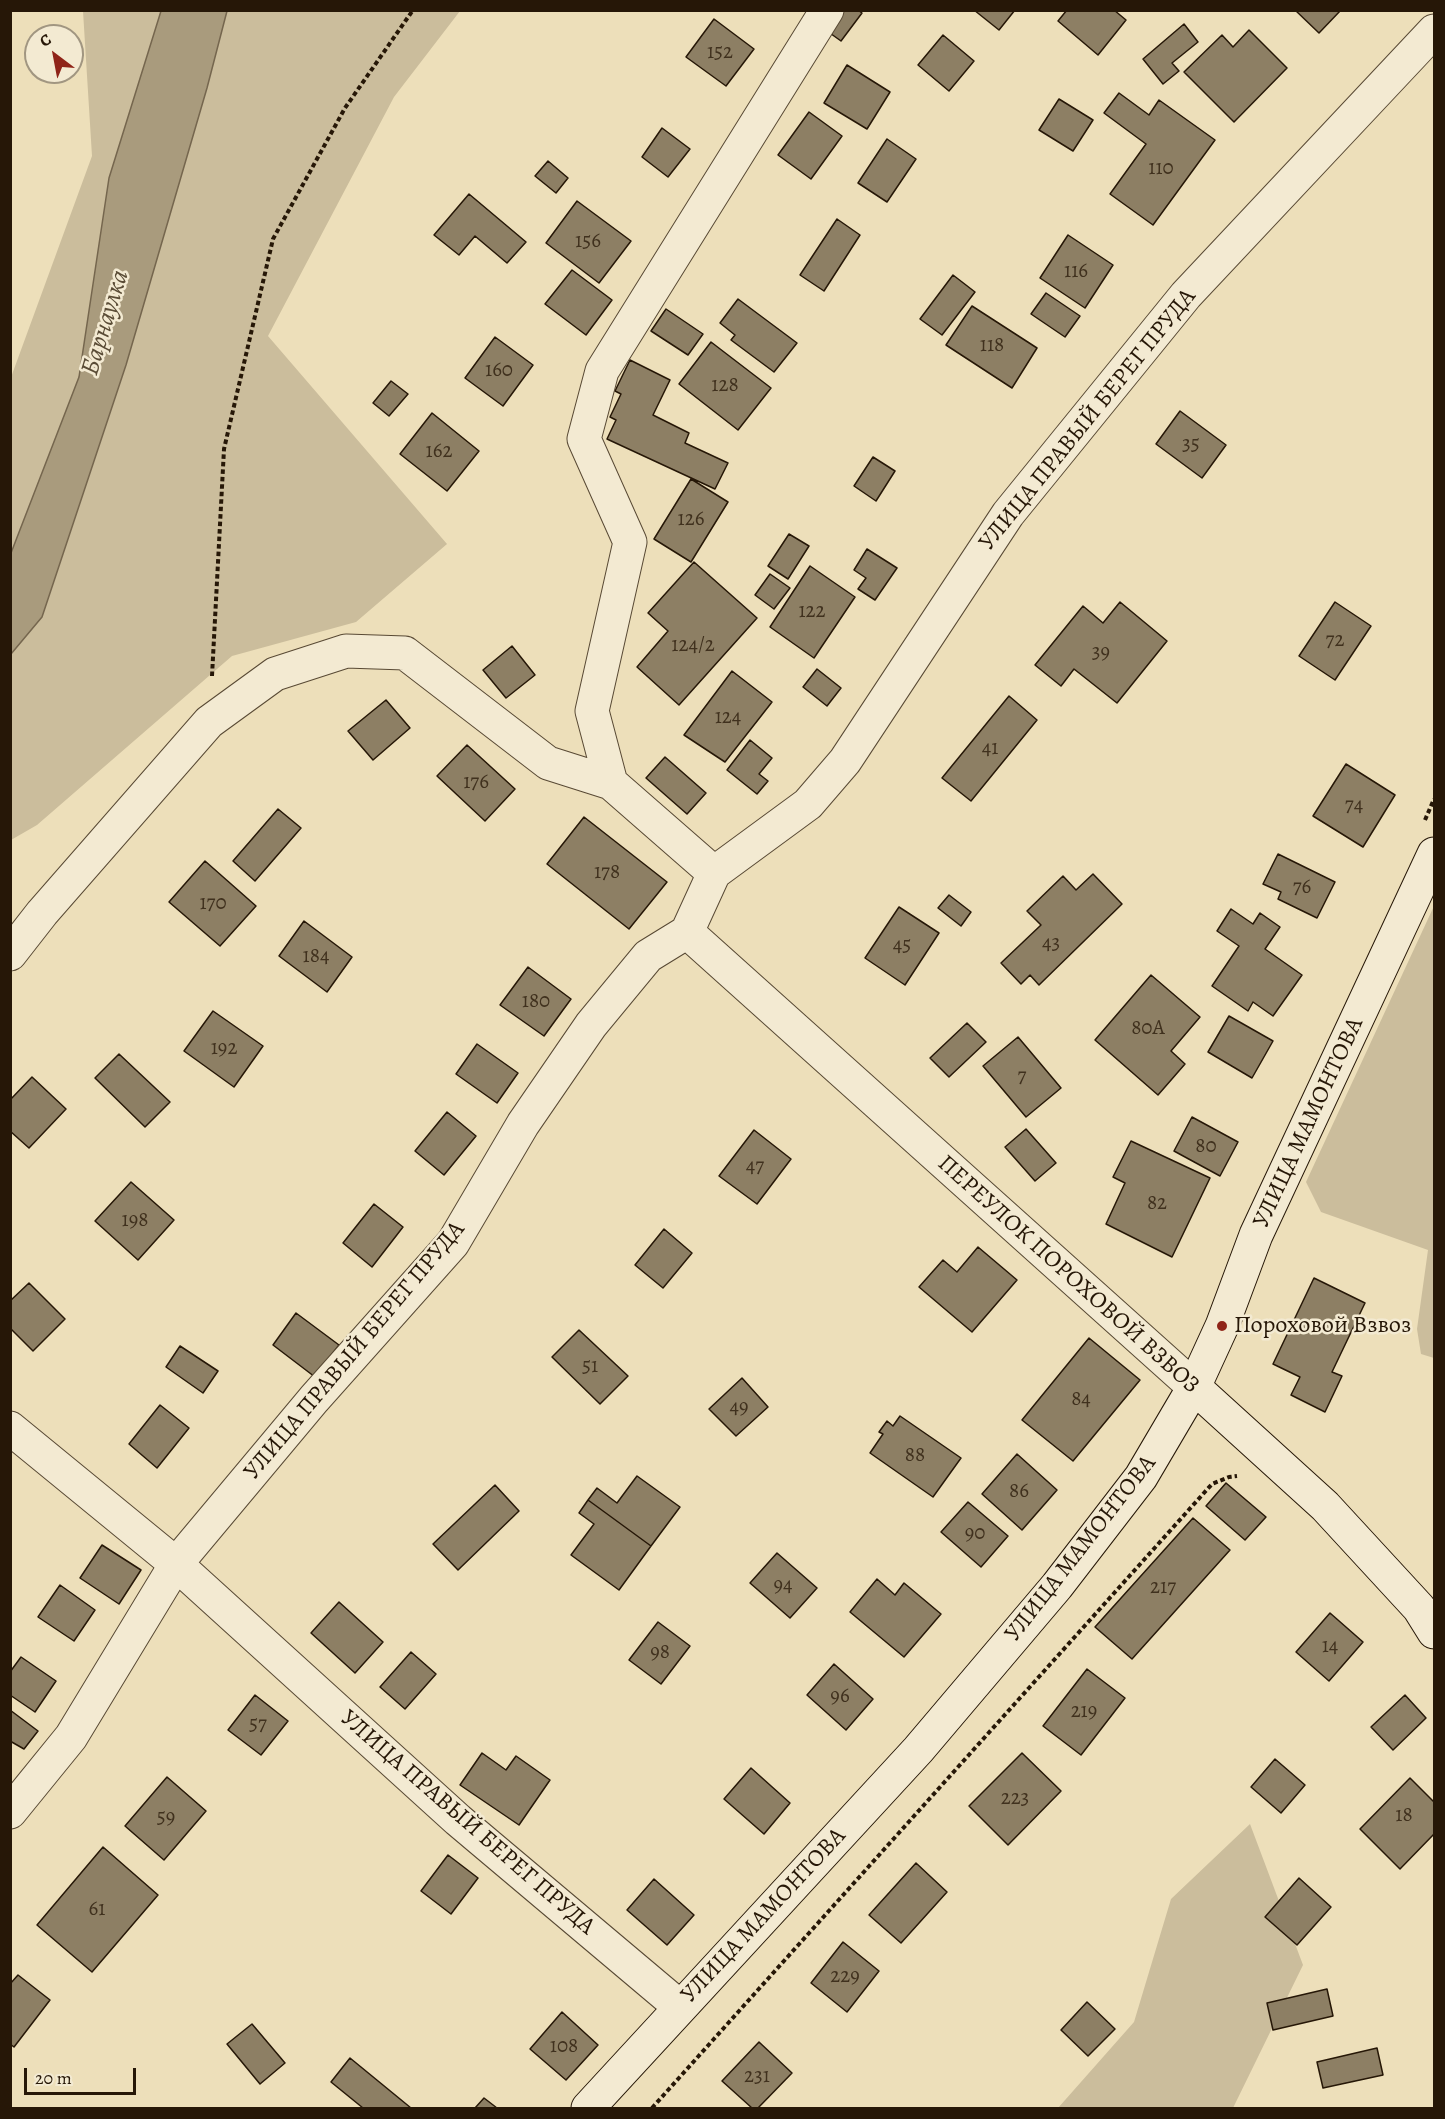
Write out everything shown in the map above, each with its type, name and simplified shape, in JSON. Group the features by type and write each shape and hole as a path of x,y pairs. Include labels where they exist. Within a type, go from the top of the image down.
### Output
{"street":[{"path":"611,783 592,711 630,542 584,439 602,371 826,10"},
{"name":"УЛИЦА ПРАВЫЙ БЕРЕГ ПРУДА","path":"10,1812 70,1737 176,1564 314,1399 453,1243 523,1124 591,1025 648,956 687,932 714,873 808,804 845,761 1015,505 1186,295 1434,31"},
{"path":"10,954 42,913 209,722 275,674 346,651 405,653 548,763 611,783 714,873"},
{"name":"УЛИЦА МАМОНТОВА","path":"588,2109 918,1750 1057,1586 1141,1477 1194,1387 1222,1326 1256,1235 1434,854"},
{"path":"10,920 42,913"},
{"name":"ПЕРЕУЛОК ПОРОХОВОЙ ВЗВОЗ","path":"687,932 1325,1506 1419,1608 1434,1632"},
{"name":"УЛИЦА ПРАВЫЙ БЕРЕГ ПРУДА","path":"10,1428 176,1564 458,1820 680,2007"}],"path":[{"path":"209,722 224,449 273,239 345,108 413,10"},
{"path":"1424,820 1434,799"},
{"path":"652,2109 1212,1484 1229,1476 1248,1476"}],"shaded area":[{"path":"83,11 460,11 394,97 268,336 447,544 356,622 232,656 37,825 11,840 10,380 92,156"},
{"path":"1434,906 1434,1358 1421,1354 1417,1329 1428,1250 1321,1212 1306,1182"},
{"path":"1250,1824 1303,1965 1233,2108 1058,2108 1134,2022 1171,1899"}],"water":[{"name":"Барнаулка","path":"161,11 227,11 207,88 126,365 42,617 11,654 11,553 79,377 109,178"}],"building":[{"path":"842,10 858,10 862,13 841,41 827,31"},
{"path":"974,10 1015,10 999,30"},
{"path":"1067,10 1114,10 1126,20 1098,55 1058,21"},
{"path":"1295,10 1341,10 1319,33"},
{"path":"714,19 754,49 726,86 686,57"},
{"path":"1184,24 1198,42 1172,63 1179,71 1163,84 1143,59"},
{"path":"1249,30 1287,68 1234,122 1184,72 1222,35 1233,47"},
{"path":"943,35 974,61 949,91 918,65"},
{"path":"847,65 890,92 867,129 824,103"},
{"path":"1119,93 1149,115 1159,100 1215,140 1153,225 1110,194 1146,144 1104,113"},
{"path":"1059,99 1093,120 1073,151 1039,130"},
{"path":"809,112 842,136 811,179 778,155"},
{"path":"662,128 690,149 668,177 642,157"},
{"path":"887,139 916,159 887,202 858,183"},
{"path":"548,161 568,178 556,193 535,176"},
{"path":"469,194 526,242 507,263 475,236 459,255 434,235"},
{"path":"577,201 631,241 599,283 546,243"},
{"path":"837,219 860,235 824,291 800,275"},
{"path":"1068,235 1113,265 1085,308 1040,278"},
{"path":"572,270 612,300 586,335 545,304"},
{"path":"953,275 975,292 942,335 920,319"},
{"path":"1046,293 1080,316 1065,337 1031,314"},
{"path":"738,299 797,343 774,372 731,340 735,335 720,323"},
{"path":"972,306 1037,348 1012,388 946,345"},
{"path":"666,309 703,334 688,355 651,331"},
{"path":"495,337 533,365 503,406 465,378"},
{"path":"711,342 771,388 738,430 679,384"},
{"path":"630,360 670,380 653,415 689,433 685,443 728,463 715,489 607,439 616,420 610,417 621,394 615,391"},
{"path":"391,381 408,394 389,416 373,403"},
{"path":"1180,411 1226,445 1202,478 1156,444"},
{"path":"432,413 479,451 447,491 400,454"},
{"path":"873,457 895,471 876,501 854,486"},
{"path":"691,479 728,502 691,562 654,539"},
{"path":"789,534 809,546 788,579 768,566"},
{"path":"867,549 897,568 875,600 858,589 866,578 854,570"},
{"path":"694,562 757,618 679,705 637,667 668,631 648,613"},
{"path":"810,566 855,597 814,658 770,627"},
{"path":"770,574 790,588 774,609 755,595"},
{"path":"1120,602 1167,641 1117,703 1074,669 1061,686 1035,665 1083,606 1103,623"},
{"path":"1335,602 1371,626 1335,680 1299,656"},
{"path":"512,646 535,675 506,698 483,670"},
{"path":"817,669 841,688 827,706 803,687"},
{"path":"732,671 772,702 725,762 684,735"},
{"path":"1009,696 1037,720 971,801 942,778"},
{"path":"386,700 410,728 373,760 348,731"},
{"path":"750,740 772,758 759,774 768,781 757,794 727,770"},
{"path":"467,745 515,789 485,821 437,776"},
{"path":"665,757 706,793 687,814 646,778"},
{"path":"1346,764 1395,795 1363,847 1313,816"},
{"path":"278,809 301,828 255,881 233,861"},
{"path":"584,817 667,882 629,929 547,864"},
{"path":"1278,854 1335,882 1317,918 1278,899 1281,892 1263,884"},
{"path":"205,861 256,906 220,946 169,902"},
{"path":"1093,874 1122,904 1039,985 1030,975 1021,984 1001,963 1041,925 1027,911 1063,876 1076,890"},
{"path":"949,895 971,912 961,926 938,908"},
{"path":"899,907 939,933 905,985 865,958"},
{"path":"1231,909 1253,924 1260,913 1280,927 1265,949 1302,975 1273,1016 1253,1002 1248,1011 1212,986 1239,946 1217,931"},
{"path":"304,921 352,957 327,992 279,956"},
{"path":"528,967 571,999 544,1036 500,1005"},
{"path":"1151,975 1200,1017 1171,1051 1185,1064 1158,1095 1095,1040"},
{"path":"213,1011 263,1046 234,1087 184,1051"},
{"path":"1229,1016 1273,1041 1252,1078 1208,1052"},
{"path":"967,1023 986,1042 949,1077 930,1058"},
{"path":"1018,1037 1061,1088 1026,1117 983,1066"},
{"path":"477,1044 518,1073 497,1103 456,1074"},
{"path":"119,1054 170,1102 145,1127 95,1078"},
{"path":"32,1077 66,1109 29,1148 10,1131 10,1100"},
{"path":"447,1112 476,1136 444,1175 415,1151"},
{"path":"1192,1117 1238,1142 1220,1176 1174,1151"},
{"path":"1026,1129 1056,1163 1035,1181 1005,1147"},
{"path":"754,1130 791,1159 757,1204 719,1176"},
{"path":"1131,1141 1210,1178 1172,1257 1106,1224 1125,1183 1113,1177"},
{"path":"131,1182 174,1220 138,1260 95,1221"},
{"path":"374,1204 403,1227 372,1267 343,1243"},
{"path":"664,1229 692,1253 663,1288 635,1265"},
{"path":"978,1247 1017,1280 972,1332 919,1287 943,1260 957,1272"},
{"path":"1314,1278 1365,1303 1332,1372 1342,1376 1325,1412 1291,1395 1300,1377 1273,1364"},
{"path":"29,1283 65,1319 33,1351 10,1328 10,1301"},
{"path":"296,1313 339,1345 315,1377 273,1345"},
{"path":"579,1330 628,1376 600,1404 552,1357"},
{"path":"1089,1338 1140,1380 1073,1461 1022,1420"},
{"path":"180,1346 218,1371 203,1393 166,1367"},
{"path":"742,1378 768,1407 736,1436 709,1409"},
{"path":"160,1405 189,1428 157,1468 129,1444"},
{"path":"900,1416 961,1458 933,1497 870,1453 883,1434 879,1432 887,1421 893,1426"},
{"path":"1017,1454 1057,1490 1022,1530 982,1494"},
{"path":"637,1476 680,1507 651,1546 588,1500 597,1488 617,1503"},
{"path":"1226,1483 1266,1517 1245,1540 1206,1506"},
{"path":"495,1485 519,1511 458,1570 433,1544"},
{"path":"588,1500 651,1546 619,1590 571,1555 594,1524 579,1513"},
{"path":"968,1502 1008,1536 981,1567 941,1532"},
{"path":"1193,1518 1230,1550 1132,1659 1095,1627"},
{"path":"102,1545 141,1570 119,1604 80,1578"},
{"path":"777,1553 817,1588 790,1618 750,1583"},
{"path":"877,1579 895,1595 904,1583 941,1614 904,1657 850,1612"},
{"path":"60,1585 95,1610 74,1641 38,1617"},
{"path":"339,1602 383,1642 355,1673 311,1633"},
{"path":"1330,1613 1363,1642 1329,1681 1296,1652"},
{"path":"658,1622 690,1646 661,1684 629,1660"},
{"path":"411,1652 436,1674 405,1709 380,1687"},
{"path":"21,1657 56,1681 35,1712 10,1695 10,1672"},
{"path":"834,1664 873,1699 846,1730 807,1695"},
{"path":"1087,1669 1125,1698 1081,1755 1043,1726"},
{"path":"255,1695 288,1721 261,1755 228,1730"},
{"path":"1405,1695 1426,1718 1393,1750 1371,1727"},
{"path":"10,1710 38,1731 24,1749 10,1741"},
{"path":"482,1753 506,1770 516,1756 550,1780 519,1825 460,1785"},
{"path":"1022,1753 1061,1791 1008,1845 969,1806"},
{"path":"1275,1759 1305,1785 1281,1813 1251,1787"},
{"path":"751,1768 790,1803 764,1834 724,1799"},
{"path":"167,1777 206,1811 164,1860 125,1826"},
{"path":"1410,1778 1434,1802 1434,1834 1400,1869 1360,1829"},
{"path":"103,1847 158,1895 92,1972 37,1925"},
{"path":"448,1855 478,1878 451,1914 421,1891"},
{"path":"916,1863 947,1892 901,1943 869,1915"},
{"path":"1299,1878 1331,1907 1297,1945 1265,1917"},
{"path":"654,1879 694,1915 667,1945 627,1910"},
{"path":"843,1942 879,1971 847,2012 811,1983"},
{"path":"18,1975 50,2000 14,2047 10,2044 10,1984"},
{"path":"1327,1989 1333,2016 1273,2030 1267,2003"},
{"path":"1087,2002 1115,2029 1088,2056 1061,2030"},
{"path":"562,2012 598,2045 566,2080 530,2049"},
{"path":"252,2024 285,2063 260,2084 227,2044"},
{"path":"759,2042 792,2073 758,2108 752,2108 722,2081"},
{"path":"1377,2048 1383,2075 1323,2088 1317,2062"},
{"path":"350,2058 411,2108 363,2108 331,2082"},
{"path":"484,2098 497,2108 475,2108"}],"place":[{"name":"Пороховой Взвоз","path":"1222,1326"}]}
